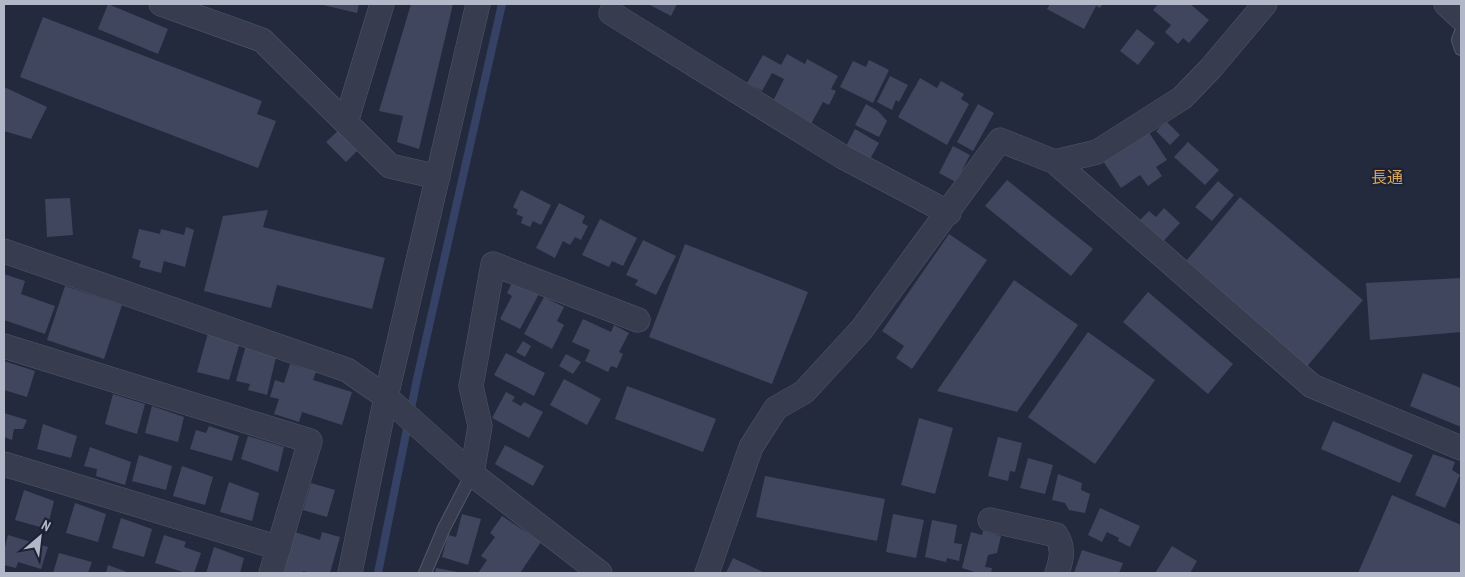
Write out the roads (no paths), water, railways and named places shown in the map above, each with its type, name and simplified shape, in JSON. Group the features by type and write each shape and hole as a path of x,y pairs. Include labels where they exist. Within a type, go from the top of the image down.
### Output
{"street":[{"path":"161,4 262,40 390,166 438,177"},
{"path":"346,122 382,4"},
{"path":"350,573 386,397 478,4"},
{"path":"1055,162 1096,152 1182,98 1211,68 1265,4"},
{"path":"1446,4 1461,18"},
{"path":"611,12 843,157 948,213"},
{"path":"707,573 750,447 776,408 804,392 862,329 1000,140 1055,162 1312,386 1461,448"},
{"path":"4,251 347,370 386,397 472,474 600,573"},
{"path":"472,474 480,426 471,386 494,264 638,320"},
{"path":"4,346 310,441 271,573"},
{"path":"4,464 279,548"},
{"path":"990,520 1056,535 1062,544 1057,573"}],"lane":[{"path":"1461,32 1458,40 1461,49"},
{"path":"425,573 444,528 472,474"}],"waterway":[{"path":"378,573 417,379 502,4"}],"district":[{"name":"長通","path":"1387,177"}]}
